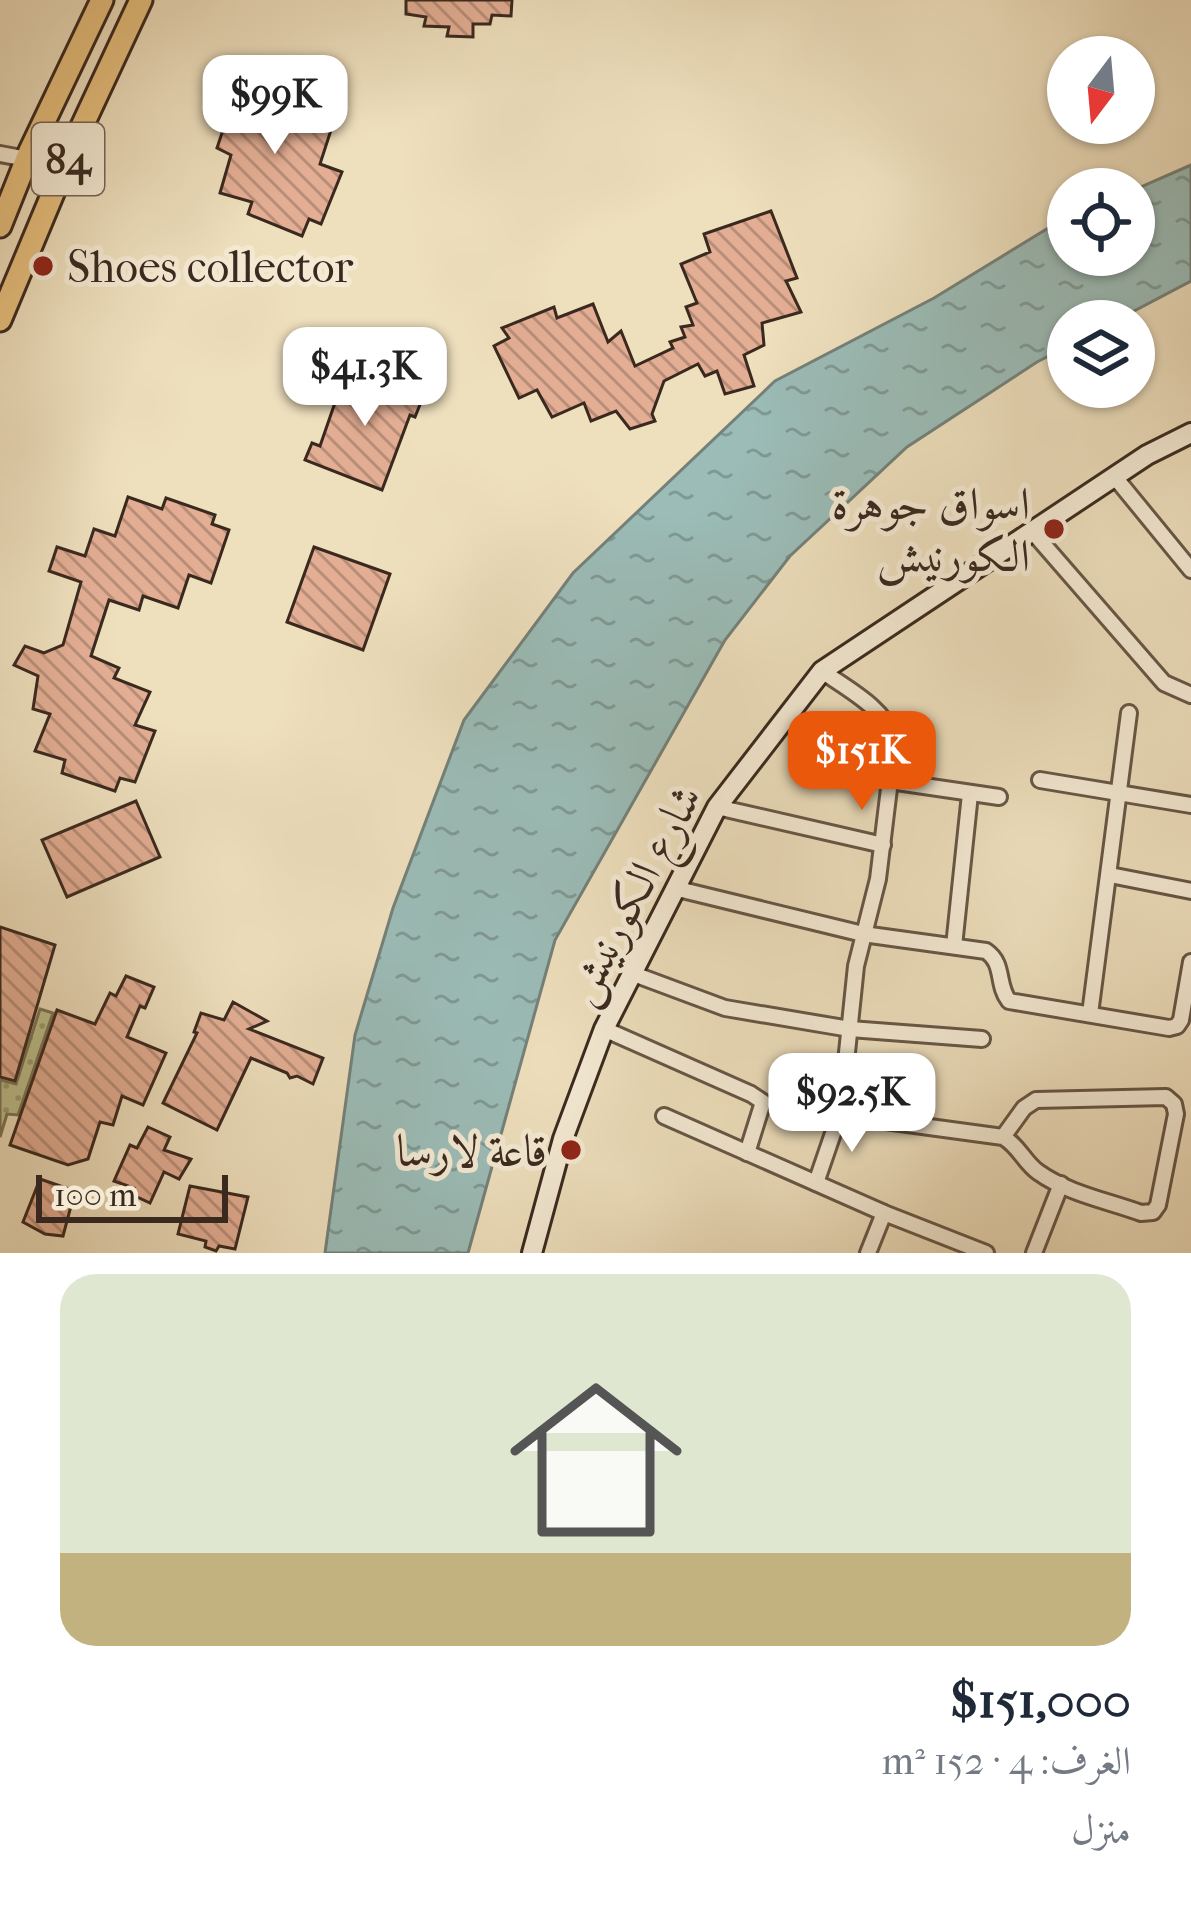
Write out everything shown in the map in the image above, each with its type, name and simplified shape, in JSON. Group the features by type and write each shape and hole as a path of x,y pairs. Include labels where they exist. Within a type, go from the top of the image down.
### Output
{"main road":[{"name":"84","path":"0,226 103,0"},
{"name":"84","path":"0,320 141,0"},
{"path":"38,135 40,146 50,154 71,150"},
{"path":"16,185 31,174 40,175 47,181 49,202"}],"street":[{"path":"0,154 27,159"},
{"name":"شارع الكورنيش","path":"532,1253 563,1139 604,1029 631,974 717,807 822,671 1147,454 1191,433"},
{"path":"1114,476 1191,570"},
{"path":"1031,530 1164,683 1191,694"},
{"path":"816,1183 841,1110 852,994 878,879 895,739 878,711 822,671"},
{"path":"1090,1014 1129,713"},
{"path":"1040,780 1191,805"},
{"path":"890,781 999,797"},
{"path":"954,946 970,794"},
{"path":"717,807 883,844"},
{"path":"1110,875 1191,891"},
{"path":"674,888 863,934 986,951 998,963 1009,1000 1169,1028 1177,1026 1191,962"},
{"path":"631,974 725,1008 850,1029 982,1039"},
{"path":"604,1029 763,1102 747,1153"},
{"path":"841,1110 856,1118 1003,1137 1037,1171 1141,1213 1153,1212 1158,1205 1176,1114 1166,1097 1036,1100 1024,1108 1003,1137"},
{"path":"1174,1104 1191,1101"},
{"path":"664,1116 967,1249 986,1253"},
{"path":"1034,1253 1061,1184"},
{"path":"868,1253 884,1213"}],"green space":[{"path":"40,1009 53,1013 18,1115 7,1114 0,1137 0,1080 16,1084"}],"water":[{"path":"1191,165 1191,281 1155,300 1047,300 1047,357 907,447 790,556 725,640 555,940 468,1253 325,1253 355,1035 393,908 464,720 573,573 775,381 934,298 1047,229 1047,276 1155,276 1155,181"}],"building":[{"path":"406,0 512,0 511,16 492,15 490,24 473,24 473,37 447,36 449,27 424,26 426,17 406,14"},
{"path":"256,63 280,75 274,97 299,107 294,119 331,130 320,164 342,172 321,224 309,219 302,236 248,214 252,202 220,193 231,155 217,148 227,118 220,115 228,91 237,94 247,88"},
{"path":"771,211 797,278 786,281 801,312 762,323 764,345 744,355 754,386 725,394 717,371 705,376 698,364 664,381 652,414 655,421 630,429 616,411 591,421 584,403 552,417 537,390 519,398 494,346 509,338 502,328 554,307 557,318 593,304 608,342 621,331 635,366 673,348 670,342 685,337 681,327 693,325 686,307 697,303 681,264 710,252 704,234"},
{"path":"347,368 423,397 415,417 410,415 382,490 305,460 312,443 320,446"},
{"path":"128,497 162,509 166,498 215,515 212,524 229,530 211,583 189,575 178,608 143,596 139,610 109,600 91,656 119,668 114,678 150,692 135,725 155,731 135,782 120,778 115,791 62,773 65,760 35,751 50,714 33,709 38,676 14,665 25,646 44,653 63,645 81,582 49,571 57,547 85,556 94,529 115,536"},
{"path":"314,547 390,574 363,650 287,622"},
{"path":"136,801 160,857 67,897 42,840"},
{"path":"0,927 55,945 15,1081 0,1077"},
{"path":"126,976 154,987 127,1037 166,1053 143,1105 122,1096 113,1125 100,1122 88,1159 68,1165 10,1145 57,1010 95,1024 110,993 116,996"},
{"path":"233,1002 267,1021 249,1029 323,1058 313,1084 251,1058 217,1130 163,1103 197,1033 201,1013 224,1020"},
{"path":"148,1127 170,1137 164,1150 191,1159 179,1179 164,1172 150,1203 131,1194 134,1188 114,1181 130,1145 137,1148"},
{"path":"40,1179 75,1191 63,1236 45,1234 23,1222"},
{"path":"190,1186 248,1197 235,1249 219,1246 216,1251 205,1247 206,1241 178,1234"}],"place":[{"name":"Shoes collector","path":"43,266"},
{"name":"اسواق جوهرة الكورنيش","path":"1054,529"},
{"name":"قاعة لارسا","path":"571,1150"}]}
